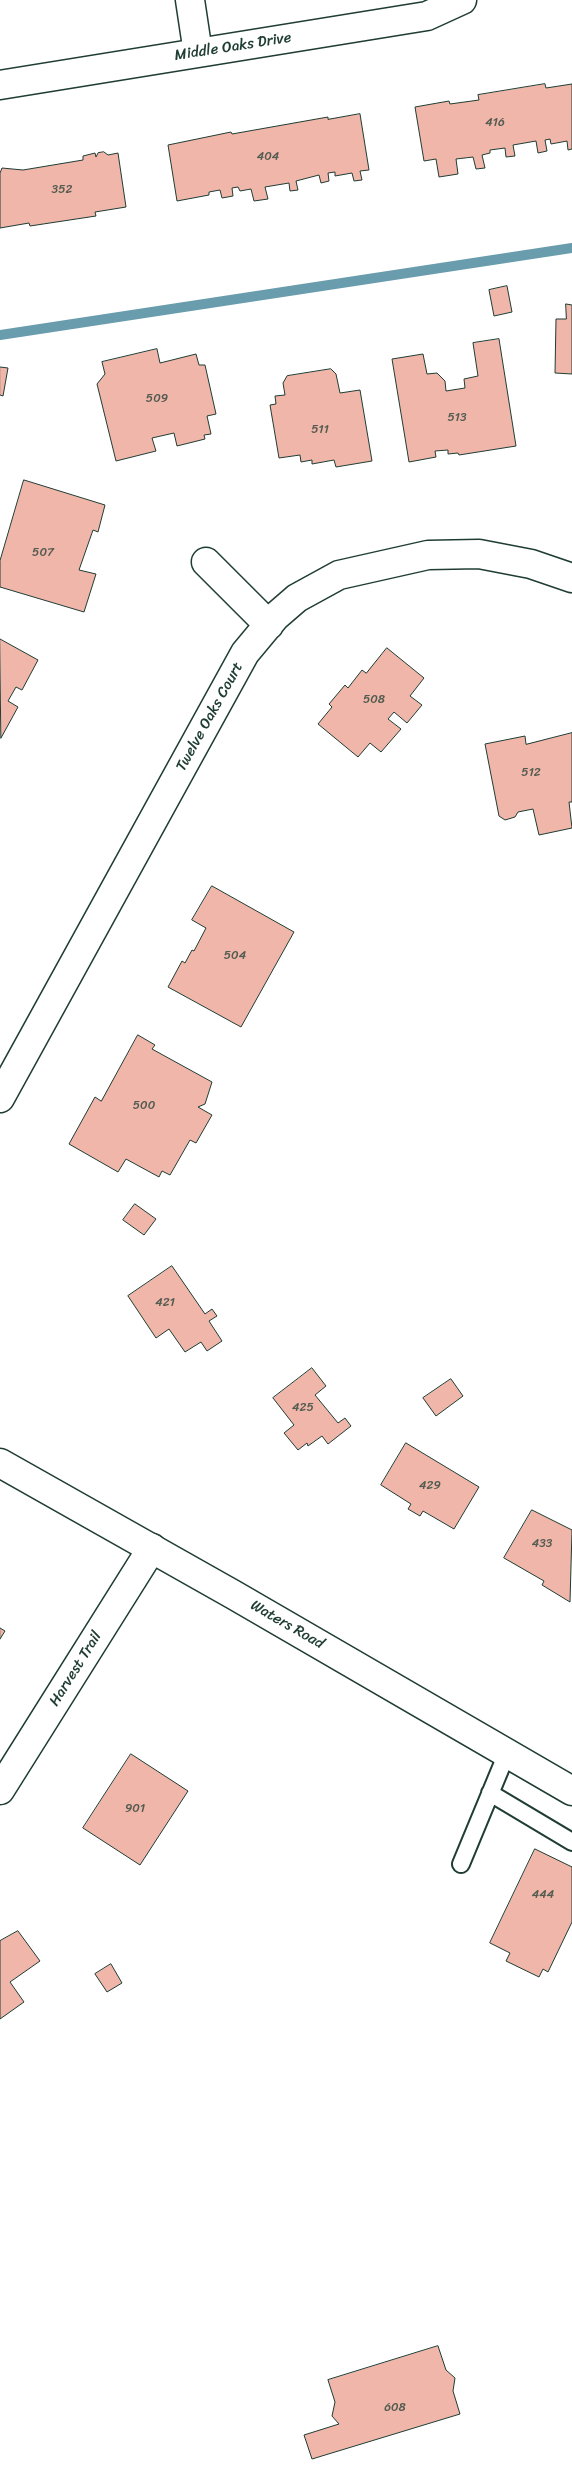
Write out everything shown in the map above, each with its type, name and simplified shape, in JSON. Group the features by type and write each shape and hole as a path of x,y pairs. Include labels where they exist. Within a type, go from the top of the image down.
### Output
{"street":[{"path":"190,0 198,53"},
{"name":"Middle Oaks Drive","path":"0,85 427,16 462,0"},
{"name":"Twelve Oaks Court","path":"0,1098 245,653 269,625 297,598 339,575 428,555 479,554 531,564 572,578"},
{"path":"206,562 269,625"},
{"name":"Waters Road","path":"0,1463 152,1548 572,1791"},
{"name":"Harvest Trail","path":"0,1790 152,1548"}],"lane":[{"path":"461,1864 507,1753"},
{"path":"490,1793 572,1842"}],"building":[{"path":"545,84 546,88 572,84 572,149 568,150 567,141 551,144 550,139 545,140 547,151 538,153 536,141 513,145 515,156 506,157 505,148 490,150 490,153 482,155 485,168 476,169 473,157 456,159 458,174 439,177 436,159 424,161 415,107 449,101 450,104 479,100 478,95"},
{"path":"360,114 369,170 360,171 362,180 354,181 352,173 335,176 335,172 328,173 329,181 321,183 319,175 296,181 298,190 290,191 289,183 265,187 268,199 254,201 251,189 240,191 238,187 232,188 233,196 222,198 220,190 209,192 209,195 177,201 168,145 231,132 232,134 328,117 328,119"},
{"path":"104,152 108,155 118,153 126,207 95,212 96,216 30,226 29,223 0,228 0,173 2,168 23,170 83,160 83,156 95,153 96,157 98,153"},
{"path":"507,286 512,312 494,316 489,290"},
{"path":"566,304 572,305 572,374 555,373 556,319 566,319"},
{"path":"499,339 516,446 459,455 458,453 448,454 448,450 435,451 436,457 409,462 392,359 423,354 427,374 437,373 445,381 446,391 465,388 464,379 478,376 473,343"},
{"path":"157,349 160,363 196,354 199,365 205,365 216,414 207,416 211,434 204,435 205,439 177,446 174,433 152,438 156,451 116,461 97,384 105,374 102,362"},
{"path":"0,367 8,368 3,396 0,395"},
{"path":"331,369 336,374 340,393 360,390 372,461 336,467 334,460 312,464 312,460 301,462 300,455 279,458 270,405 276,404 275,396 285,395 283,383 287,376"},
{"path":"24,480 105,505 98,532 93,530 79,570 96,574 84,612 0,587 0,561"},
{"path":"0,639 38,660 22,690 16,687 8,701 18,707 1,738"},
{"path":"387,648 424,678 410,696 422,705 407,723 394,712 388,719 401,729 381,752 370,743 358,757 318,724 332,707 329,704 345,685 348,688 362,670 366,673"},
{"path":"572,733 572,802 569,802 572,828 539,835 533,809 518,812 515,817 505,820 499,816 485,744 525,736 526,744"},
{"path":"212,886 294,932 241,1027 168,987 182,961 185,963 192,950 194,951 206,928 192,920"},
{"path":"138,1035 155,1045 152,1049 212,1082 205,1104 198,1107 212,1115 196,1143 190,1140 170,1175 162,1171 159,1177 126,1159 118,1172 69,1144 95,1097 101,1101"},
{"path":"135,1204 156,1219 144,1235 123,1220"},
{"path":"172,1266 205,1314 212,1309 217,1316 209,1321 222,1341 207,1351 201,1342 185,1352 169,1329 156,1338 128,1296"},
{"path":"312,1368 326,1386 315,1395 338,1423 345,1418 351,1426 328,1444 322,1436 308,1446 307,1443 298,1450 284,1433 294,1425 273,1398"},
{"path":"451,1379 463,1396 436,1416 423,1398"},
{"path":"406,1443 479,1487 454,1529 423,1511 420,1516 408,1509 411,1504 381,1485"},
{"path":"532,1510 572,1530 570,1602 542,1585 544,1581 504,1558"},
{"path":"0,1628 5,1631 0,1639"},
{"path":"131,1754 188,1791 140,1865 83,1828"},
{"path":"535,1849 572,1867 572,1922 548,1972 543,1969 539,1977 506,1961 510,1953 490,1943"},
{"path":"18,1931 40,1961 10,1982 24,2002 0,2019 0,1941"},
{"path":"111,1964 122,1983 107,1992 95,1974"},
{"path":"438,2346 446,2370 455,2378 453,2391 460,2414 312,2459 304,2435 339,2424 332,2416 335,2402 328,2380"}],"waterway":[{"path":"0,335 572,248"}]}
